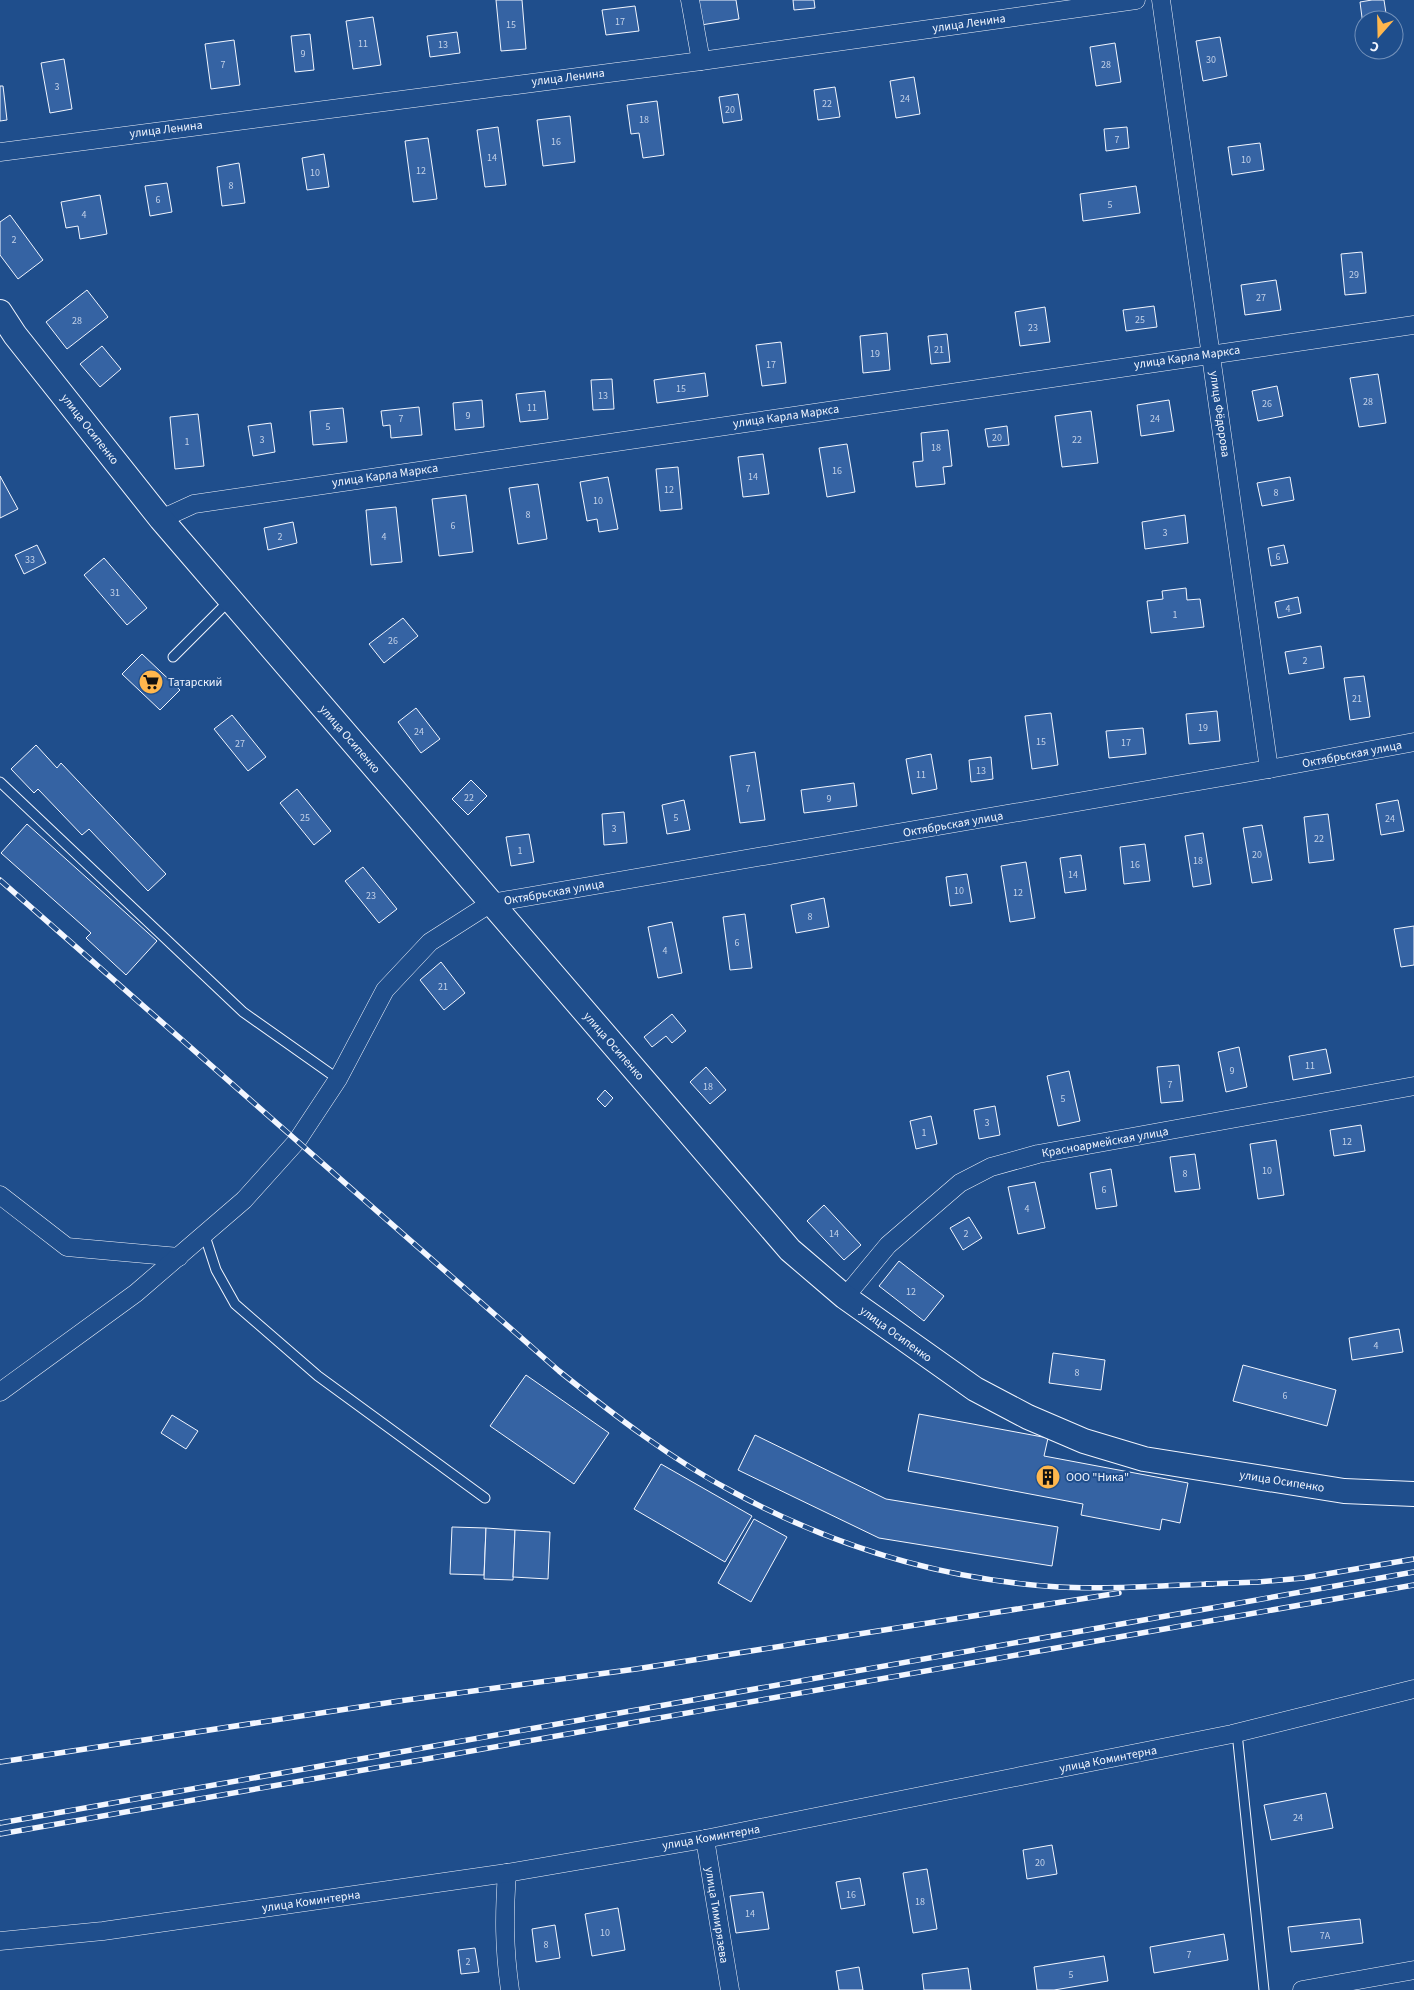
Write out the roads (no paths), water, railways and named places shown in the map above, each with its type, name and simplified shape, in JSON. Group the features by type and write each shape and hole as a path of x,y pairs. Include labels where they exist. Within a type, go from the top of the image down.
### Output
{"street":[{"path":"690,0 701,61"},
{"name":"улица Ленина","path":"0,152 701,61 1136,0"},
{"name":"улица Фёдорова","path":"1162,0 1269,769"},
{"name":"улица Осипенко","path":"0,312 15,335 161,519 230,600 790,1250 845,1297 975,1389 1028,1417 1084,1441 1144,1459 1344,1491 1414,1494"},
{"name":"улица Карла Маркса","path":"161,519 194,504 1414,324"},
{"name":"Октябрьская улица","path":"491,903 1269,769 1414,742"},
{"path":"0,1392 136,1293 179,1258 204,1233 244,1200 297,1141 338,1079 385,990 430,942 491,903"},
{"name":"Красноармейская улица","path":"845,1297 888,1245 960,1183 991,1167 1038,1154 1414,1086"},
{"path":"0,1195 67,1247 179,1258"},
{"name":"улица Коминтерна","path":"0,1941 103,1931 507,1873 705,1839 1237,1733 1414,1689"},
{"name":"улица Тимирязева","path":"705,1839 730,1990"},
{"path":"507,1873 504,1954 510,1990"},
{"path":"1302,1990 1414,1972"}],"lane":[{"path":"173,658 230,600"},
{"path":"0,782 243,1012 338,1079"},
{"path":"204,1233 216,1270 235,1304 318,1376 485,1498"},
{"path":"1237,1733 1264,1990"}],"railway":[{"path":"0,880 559,1371 644,1436 712,1480 773,1512 851,1545 892,1558 974,1577 1016,1583 1078,1588 1213,1584"},
{"path":"1206,1584 1303,1578 1414,1559"},
{"path":"0,1823 1414,1572"},
{"path":"0,1834 1414,1585"},
{"path":"0,1762 399,1701 636,1669 1119,1593"}],"place":[{"name":"Татарский","path":"151,682"},
{"name":"ООО \"Ника\"","path":"1048,1477"}]}
